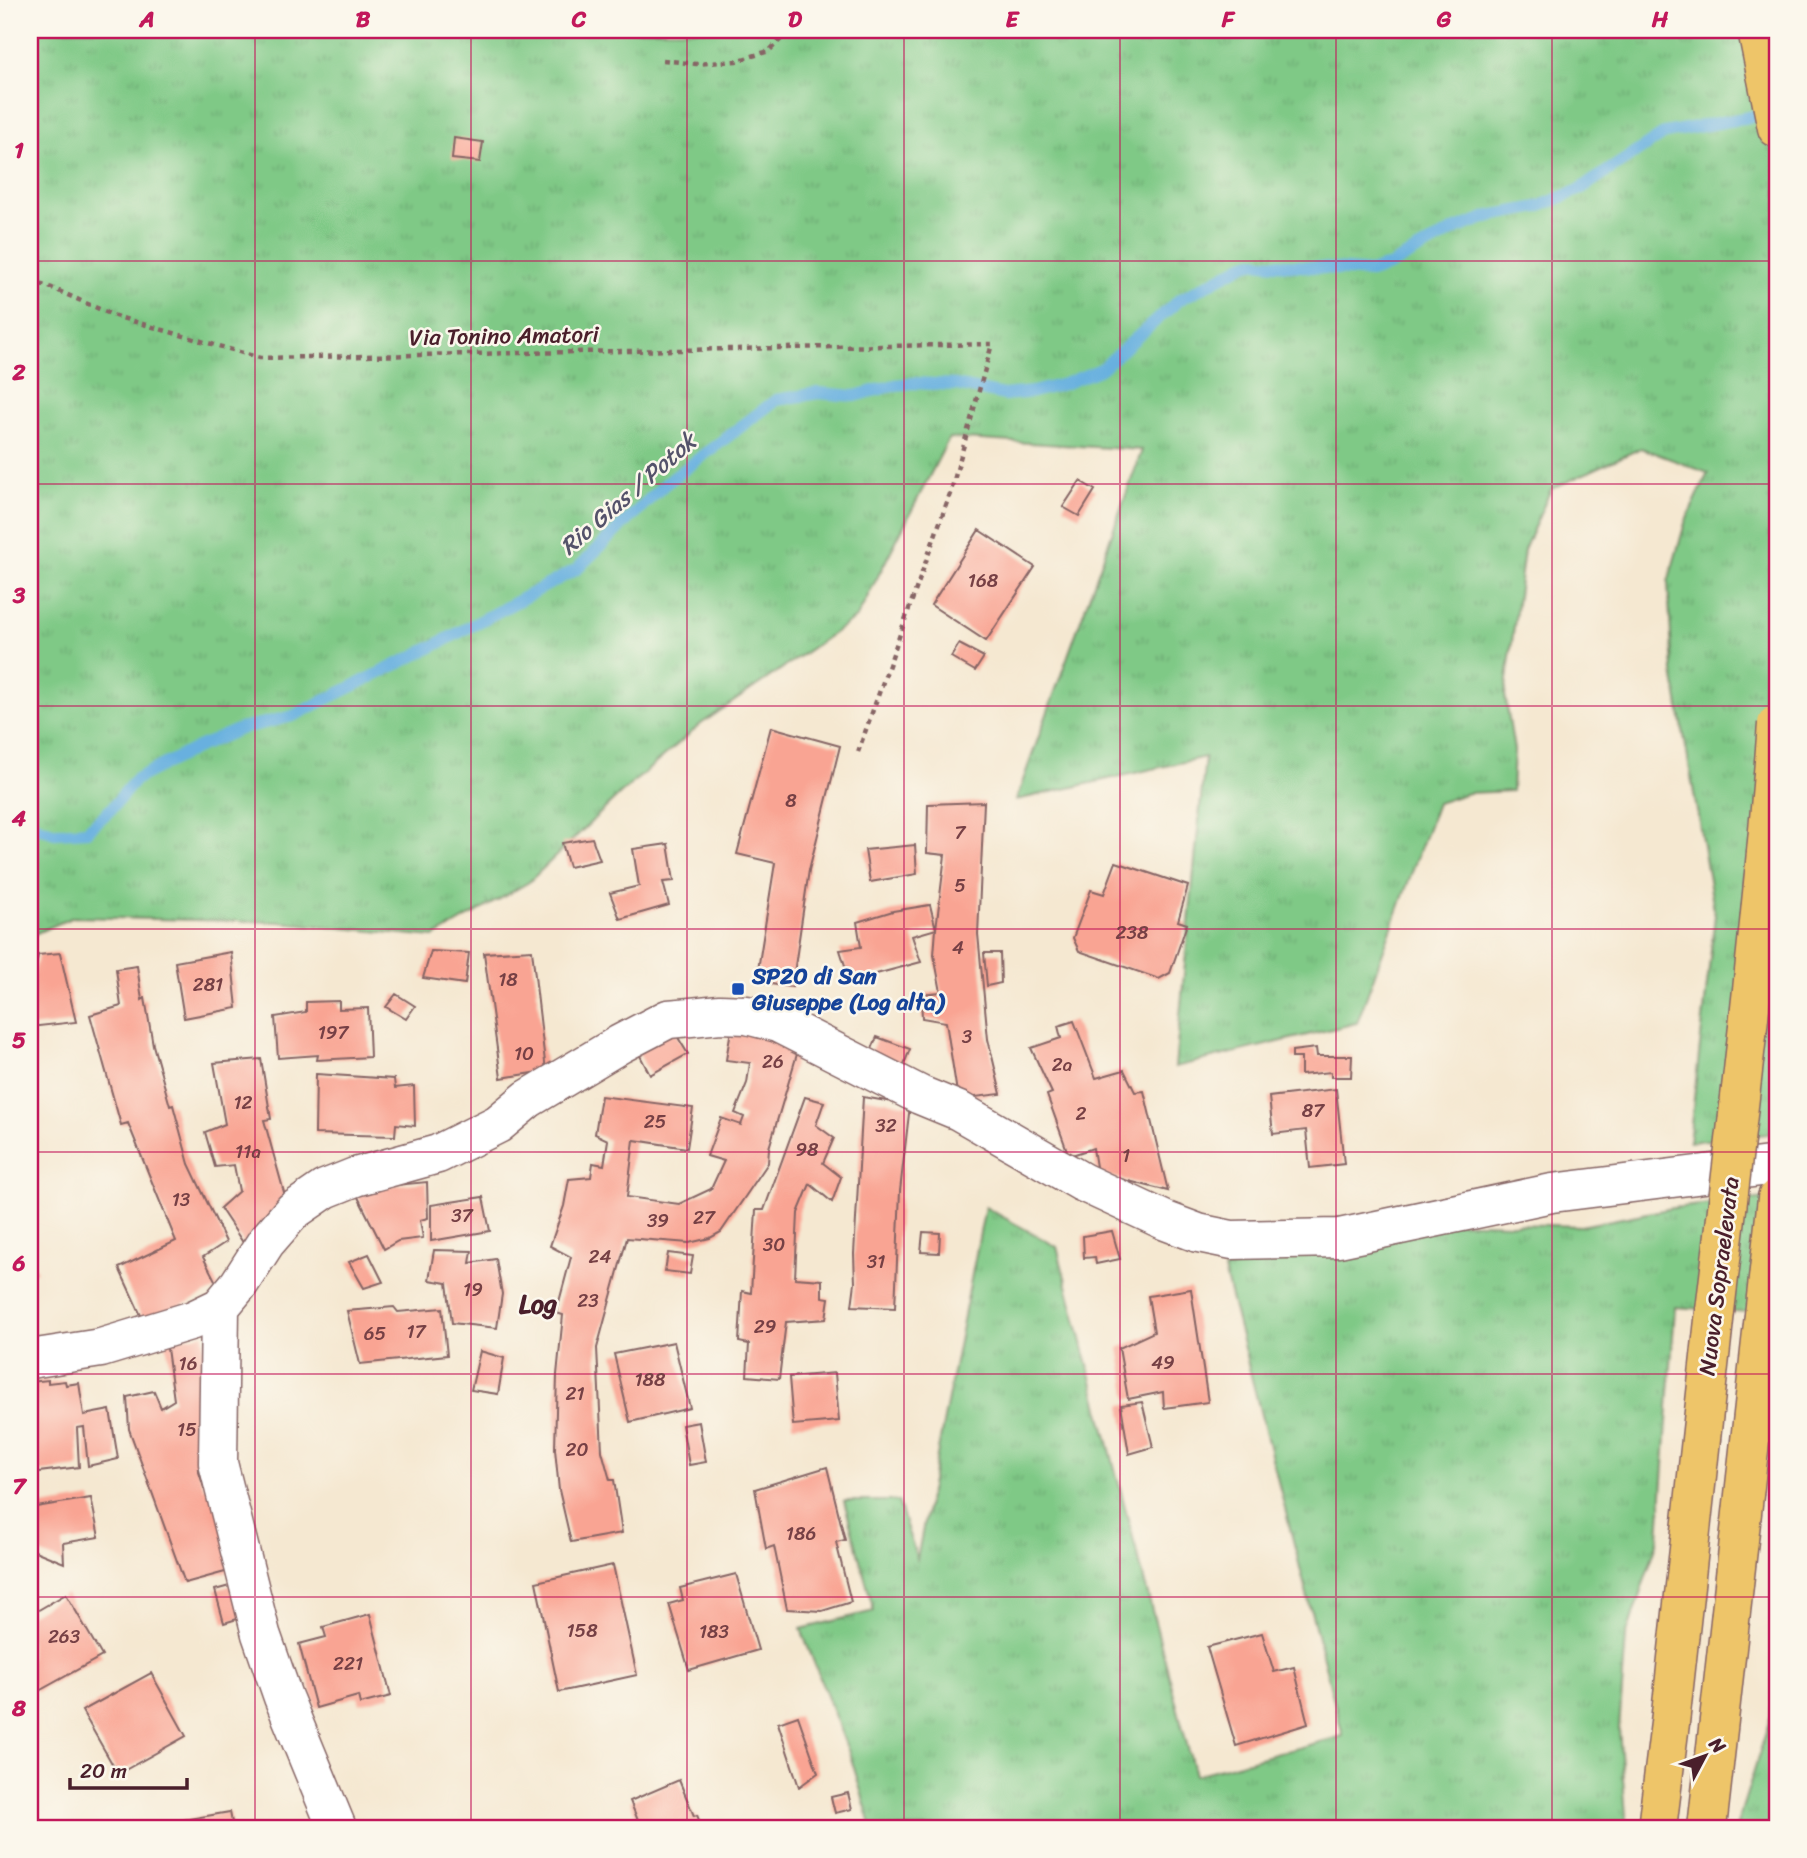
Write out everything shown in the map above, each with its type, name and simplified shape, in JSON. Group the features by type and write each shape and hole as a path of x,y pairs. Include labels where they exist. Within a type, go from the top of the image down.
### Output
{"highway":[{"path":"1757,30 1777,128"},
{"name":"Nuova Sopraelevata","path":"1657,1828 1748,1031 1777,724"},
{"path":"1707,1828 1777,1198"}],"street":[{"path":"30,1359 100,1348 193,1320 220,1307 293,1211 325,1189 355,1177 438,1154 498,1124 528,1100 620,1044 668,1019 711,1014 747,1015 778,1023 919,1095 959,1111 1082,1182 1166,1221 1198,1233 1232,1240 1339,1238 1552,1194 1777,1165"},
{"path":"220,1307 218,1463 261,1634 283,1697 337,1828"}],"path":[{"path":"663,60 696,64 736,61 769,51 783,37 782,30"},
{"name":"Via Tonino Amatori","path":"30,281 115,316 260,358 992,344 951,491 858,752"}],"green space":[{"path":"30,30 1777,30 1777,1133 1689,1142 1715,915 1673,672 1668,582 1685,523 1708,473 1641,448 1551,489 1524,550 1505,695 1514,750 1512,791 1468,793 1437,803 1357,1023 1175,1067 1205,757 1016,800 1142,450 949,438 857,617 701,724 620,794 529,882 434,937 280,922 73,917 30,936"},
{"path":"1777,1197 1763,1313 1675,1307 1659,1537 1626,1636 1619,1729 1627,1828 872,1828 851,1758 801,1629 874,1611 844,1501 898,1501 917,1559 985,1207 1057,1247 1195,1775 1343,1736 1224,1270 1385,1220 1581,1226 1673,1208"},
{"path":"1777,1636 1777,1828 1736,1828 1771,1716"}],"building":[{"path":"454,138 483,142 480,162 452,159"},
{"path":"1080,481 1095,490 1079,516 1063,507"},
{"path":"979,530 1035,567 986,641 931,605"},
{"path":"959,644 984,657 975,671 951,657"},
{"path":"771,727 840,746 809,870 792,987 756,982 775,863 737,854"},
{"path":"984,802 978,934 988,1039 1001,1094 958,1099 946,1022 922,1018 921,994 941,992 934,955 945,855 927,853 928,804"},
{"path":"592,838 600,860 569,867 562,843"},
{"path":"668,844 674,881 663,882 669,905 620,919 610,893 639,886 633,849"},
{"path":"915,845 917,874 870,882 865,850"},
{"path":"1116,862 1188,886 1178,921 1187,924 1170,973 1159,979 1079,951 1073,938 1091,890 1104,894"},
{"path":"930,905 936,929 912,936 921,962 850,981 840,950 861,947 857,922 893,911"},
{"path":"532,950 546,1071 501,1078 484,953"},
{"path":"431,951 469,953 465,984 423,978"},
{"path":"231,952 237,1008 184,1018 175,962"},
{"path":"60,953 76,1022 30,1027 30,998 38,955"},
{"path":"984,953 1000,953 1001,983 987,986"},
{"path":"137,966 142,1000 145,998 153,1045 170,1106 173,1105 189,1164 226,1242 203,1257 219,1288 144,1322 119,1268 176,1241 128,1123 121,1125 90,1015 121,1006 116,969"},
{"path":"396,994 415,1006 406,1019 386,1007"},
{"path":"339,1001 339,1009 368,1008 370,1057 317,1060 318,1055 278,1058 275,1017 306,1012 306,1002"},
{"path":"1074,1021 1096,1078 1124,1070 1135,1092 1144,1091 1168,1191 1097,1173 1093,1148 1069,1156 1047,1095 1052,1093 1031,1048 1061,1038 1058,1026"},
{"path":"732,1024 800,1044 769,1148 768,1163 721,1232 710,1238 689,1243 627,1238 597,1348 602,1451 610,1480 614,1480 622,1533 571,1542 559,1490 555,1449 557,1375 563,1315 556,1313 571,1257 550,1246 564,1206 569,1179 591,1177 593,1163 604,1165 608,1140 595,1134 601,1096 693,1108 687,1148 634,1140 627,1197 679,1204 711,1189 724,1161 707,1156 721,1118 741,1125 744,1117 735,1113 747,1083 750,1063 726,1060"},
{"path":"674,1031 688,1054 650,1075 636,1048"},
{"path":"877,1037 910,1049 901,1072 868,1058"},
{"path":"1316,1048 1317,1056 1352,1056 1351,1077 1331,1077 1331,1072 1301,1075 1301,1058 1292,1058 1292,1051"},
{"path":"261,1059 271,1119 264,1120 285,1196 246,1247 220,1208 239,1191 234,1165 215,1167 205,1132 225,1124 214,1063"},
{"path":"316,1074 394,1079 395,1088 414,1086 415,1126 396,1124 395,1136 315,1134"},
{"path":"1336,1089 1344,1164 1310,1168 1306,1130 1273,1134 1269,1097"},
{"path":"805,1097 824,1102 816,1125 834,1138 823,1163 841,1177 832,1202 810,1184 798,1213 795,1278 822,1280 822,1297 829,1298 826,1319 786,1322 779,1379 747,1376 749,1344 739,1342 742,1291 751,1293 756,1210 764,1210"},
{"path":"863,1097 910,1105 900,1191 895,1308 852,1306"},
{"path":"427,1182 428,1218 420,1220 423,1238 398,1241 384,1249 354,1189"},
{"path":"483,1197 490,1231 431,1241 431,1205"},
{"path":"1112,1231 1120,1259 1096,1264 1095,1257 1084,1258 1083,1236"},
{"path":"923,1232 940,1233 939,1253 921,1252"},
{"path":"434,1250 472,1251 470,1263 496,1259 502,1294 497,1328 452,1323 447,1283 429,1280"},
{"path":"668,1253 693,1256 690,1274 665,1271"},
{"path":"369,1254 383,1282 364,1288 349,1262"},
{"path":"30,1259 37,1271 30,1275"},
{"path":"1191,1289 1208,1402 1164,1408 1163,1392 1128,1399 1119,1348 1154,1332 1148,1296"},
{"path":"394,1307 398,1312 442,1308 447,1355 360,1364 347,1311"},
{"path":"204,1334 205,1469 198,1469 204,1488 219,1486 236,1569 185,1583 129,1429 127,1397 154,1391 161,1408 174,1400 166,1341"},
{"path":"674,1342 690,1408 630,1422 614,1354"},
{"path":"480,1351 504,1358 498,1394 471,1390"},
{"path":"835,1373 839,1421 793,1425 789,1377"},
{"path":"48,1380 48,1383 65,1381 66,1385 79,1383 84,1415 110,1410 118,1459 88,1466 84,1427 77,1428 79,1467 30,1473 30,1382"},
{"path":"1142,1402 1153,1447 1129,1454 1121,1405"},
{"path":"699,1422 706,1462 689,1465 682,1425"},
{"path":"827,1467 845,1540 836,1542 851,1602 822,1611 787,1609 774,1546 766,1549 755,1489"},
{"path":"91,1498 99,1537 63,1543 64,1563 30,1549 30,1508"},
{"path":"613,1565 637,1675 559,1692 536,1582"},
{"path":"736,1574 758,1650 689,1670 669,1604 683,1600 680,1588"},
{"path":"237,1584 247,1616 224,1623 215,1590"},
{"path":"66,1594 102,1656 37,1692 30,1680 30,1615"},
{"path":"370,1614 391,1696 360,1704 358,1696 316,1708 299,1644 326,1637 323,1627"},
{"path":"1262,1633 1274,1672 1294,1667 1308,1724 1236,1746 1207,1647"},
{"path":"151,1673 186,1736 118,1774 82,1711"},
{"path":"798,1716 818,1773 799,1787 778,1723"},
{"path":"679,1780 702,1828 641,1828 630,1801"},
{"path":"848,1793 852,1809 835,1813 831,1797"},
{"path":"230,1812 233,1828 155,1828 154,1825"}],"waterway":[{"name":"Rio Gias / Potok","path":"30,824 55,833 87,831 111,809 136,779 240,729 293,716 432,647 577,569 664,485 776,400 818,393 855,396 913,383 956,385 1004,395 1033,392 1064,384 1101,369 1179,300 1245,264 1253,262 1370,272 1389,266 1456,229 1490,216 1538,207 1579,190 1665,133 1770,113"}],"place":[{"name":"SP20 di San Giuseppe (Log alta)","path":"738,989"}],"district":[{"name":"Log","path":"538,1304"}]}
